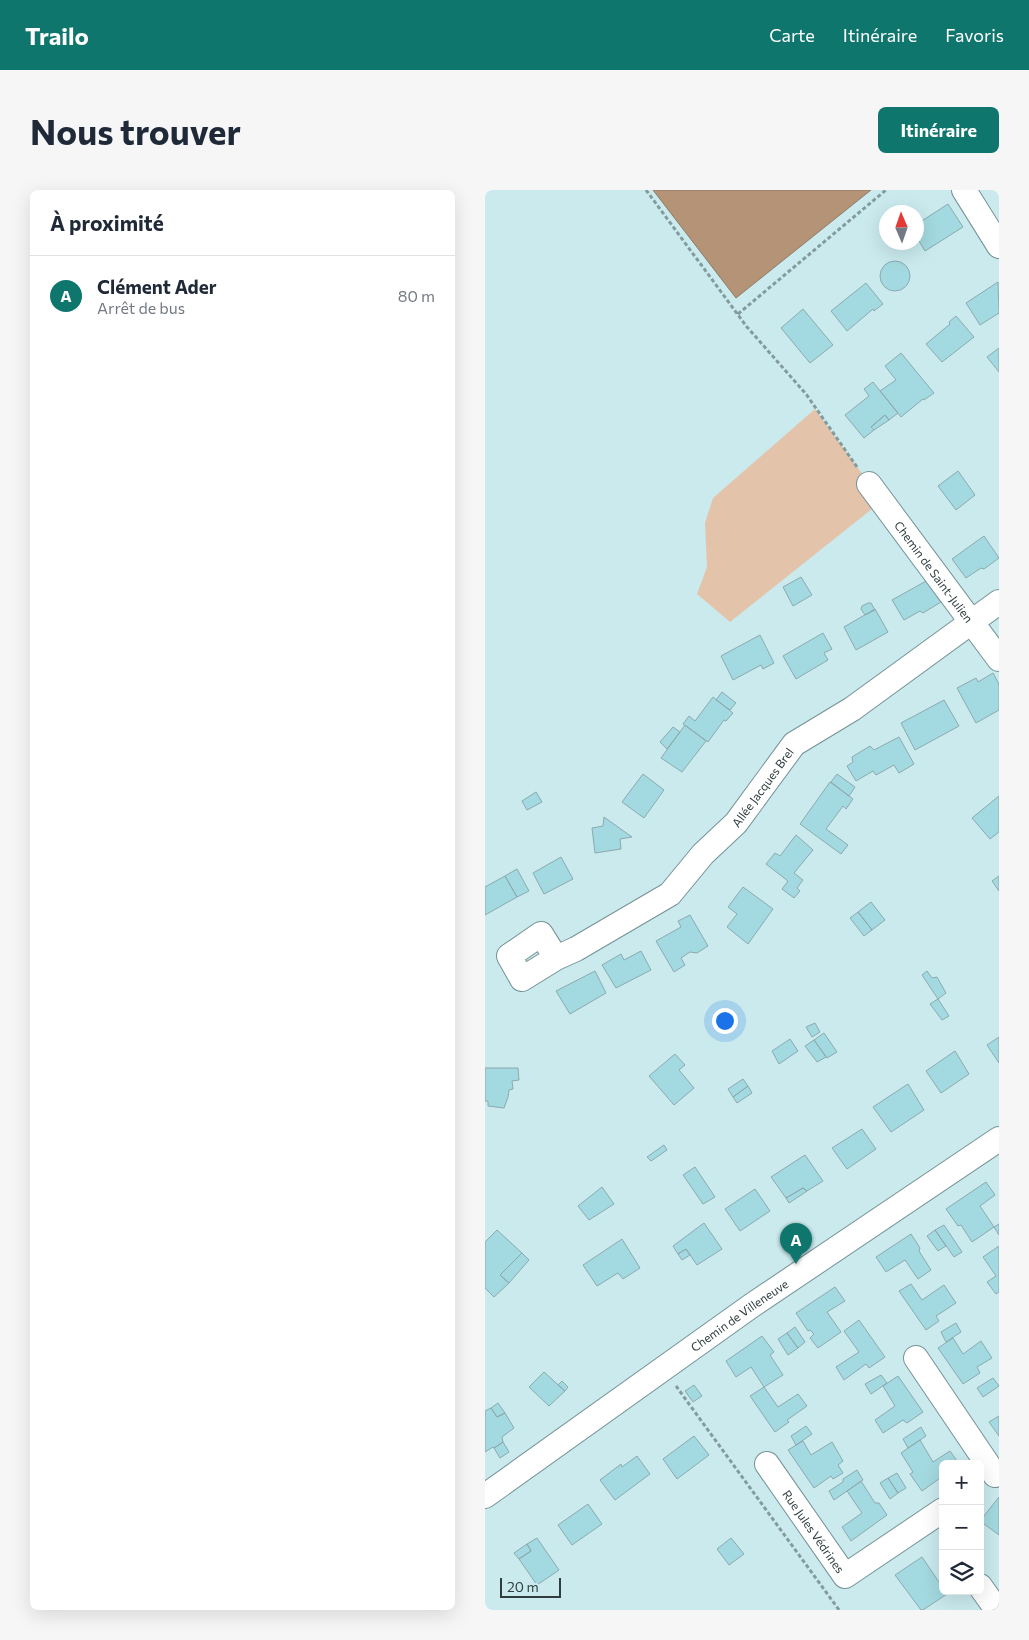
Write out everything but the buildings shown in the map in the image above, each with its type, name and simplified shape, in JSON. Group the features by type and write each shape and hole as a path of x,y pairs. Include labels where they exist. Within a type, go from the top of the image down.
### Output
{"street":[{"path":"964,190 999,246"},
{"name":"Chemin de Saint-Julien","path":"869,484 999,659"},
{"name":"Allée Jacques Brel","path":"556,958 576,949 670,894 703,854 736,823 794,744 852,709 999,602"},
{"name":"Chemin de Villeneuve","path":"485,1496 751,1306 998,1143"},
{"path":"916,1358 991,1477"},
{"name":"Rue Jules Védrines","path":"767,1464 845,1576 939,1520"},
{"path":"984,1592 997,1610"}],"path":[{"path":"645,190 738,314 806,394 869,484"},
{"path":"738,314 886,190"},
{"path":"662,1368 839,1610"}],"shaded area":[{"path":"653,190 871,190 736,298"},
{"path":"815,409 882,501 730,622 697,594 707,567 705,523 713,498"}],"place":[{"name":"Clément Ader","path":"796,1264"}]}
